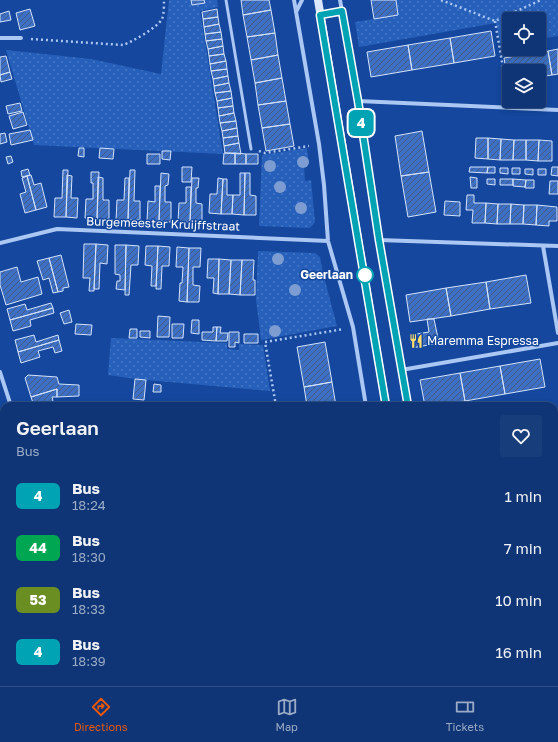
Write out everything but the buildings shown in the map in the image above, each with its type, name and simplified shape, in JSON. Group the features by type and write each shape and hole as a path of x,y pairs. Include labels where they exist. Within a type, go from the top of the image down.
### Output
{"street":[{"path":"294,0 319,144 328,241 352,327 365,402"},
{"path":"296,12 302,0"},
{"path":"318,0 385,402"},
{"path":"340,0 407,402"},
{"path":"320,15 342,11"},
{"path":"0,38 21,38"},
{"path":"358,101 558,110"},
{"name":"Burgemeester Kruijffstraat","path":"0,243 57,229 328,241"},
{"path":"379,240 558,246"},
{"path":"543,246 558,333"},
{"path":"401,370 558,344"},
{"path":"0,372 9,402"}],"lane":[{"path":"226,0 251,149"}],"path":[{"path":"21,38 123,45 129,43 158,24 163,18 164,0"},
{"path":"441,0 495,21 541,0"},
{"path":"495,21 503,64"},
{"path":"251,149 264,153 319,144"},
{"path":"275,402 265,342 352,327"}],"shaded area":[{"path":"169,0 217,0 218,7 200,11 223,154 34,145 6,50 91,59 161,74"},
{"path":"396,0 558,0 558,36 546,38 546,12 502,12 502,46 496,23 359,47 355,22 398,15"},
{"path":"307,148 309,164 304,165 305,181 311,180 315,222 309,228 259,226 262,155"},
{"path":"258,251 315,253 320,257 337,326 261,340 256,300"},
{"path":"111,338 227,343 227,349 239,350 239,344 263,345 270,391 135,379 108,375"}],"bus line":[{"name":"4","path":"385,402 320,15 342,11 358,101 379,240 407,402"}],"place":[{"name":"Geerlaan","path":"365,275"},
{"name":"Maremma Espressa","path":"416,341"}]}
